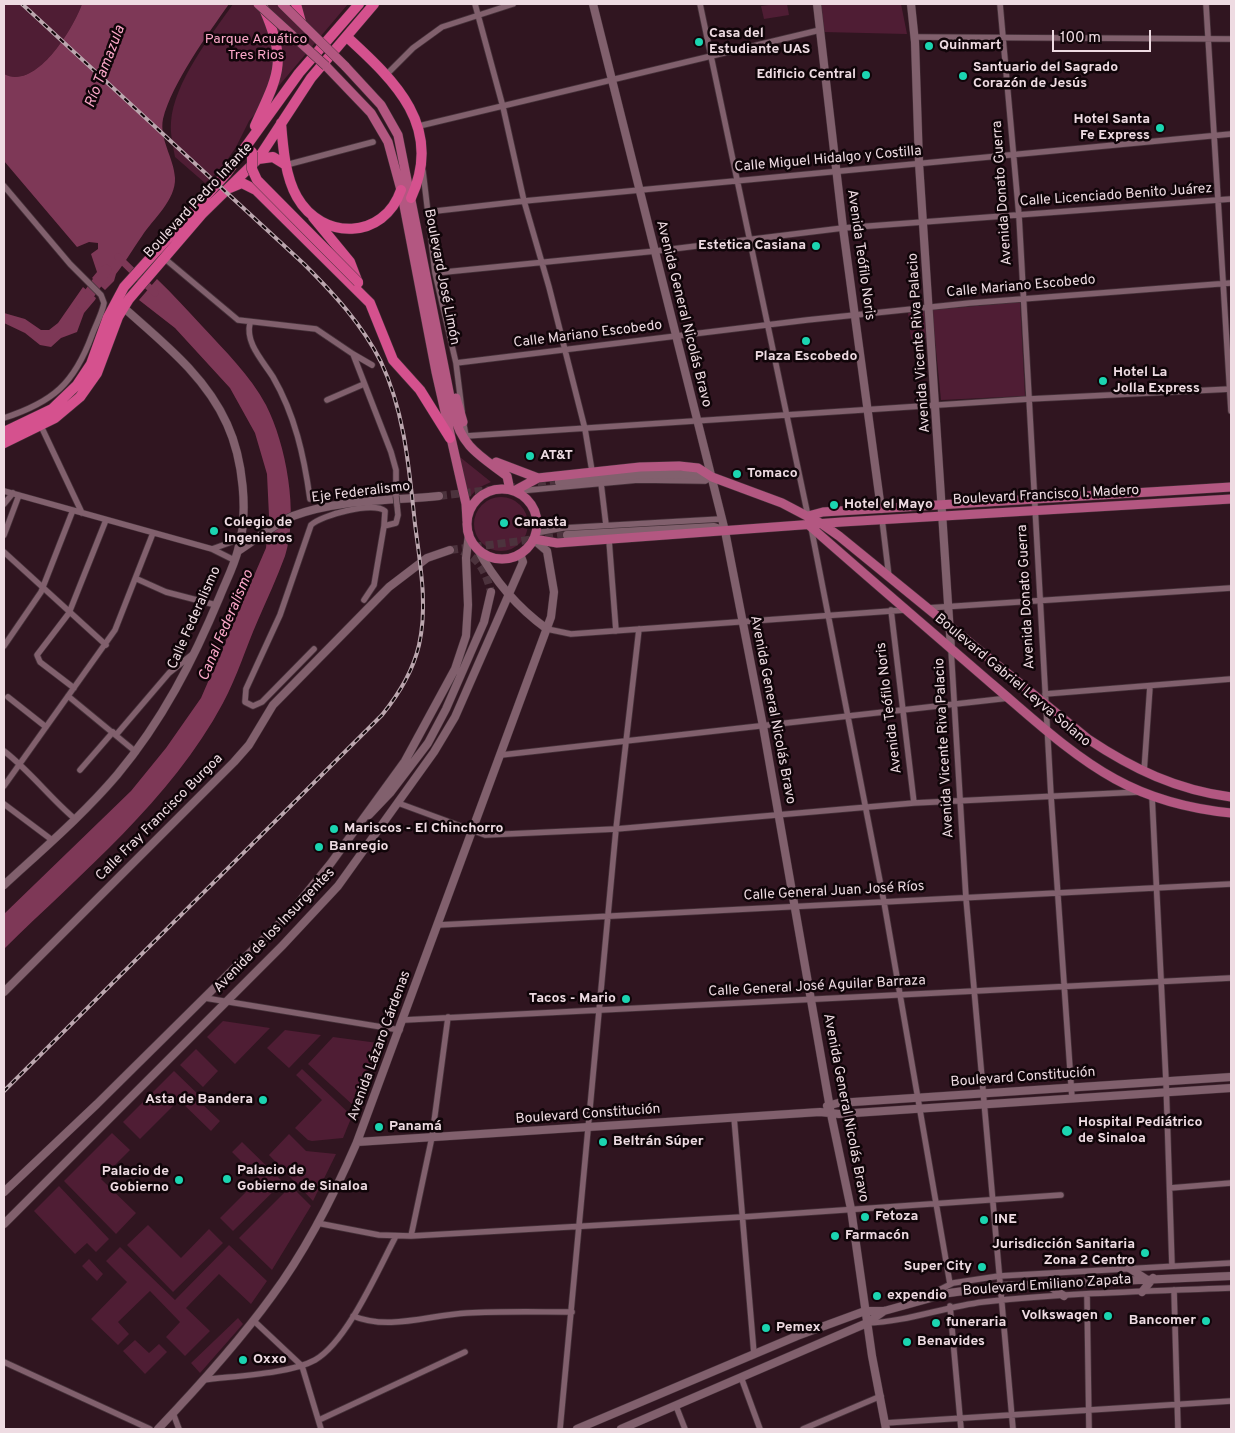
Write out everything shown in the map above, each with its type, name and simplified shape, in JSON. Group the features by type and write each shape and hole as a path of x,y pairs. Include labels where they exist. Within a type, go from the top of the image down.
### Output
{"highway":[{"path":"296,4 301,22"},
{"path":"319,49 359,4"},
{"name":"Boulevard Pedro Infante","path":"4,432 52,409 77,385 91,364 108,316 124,287 206,198 280,123 311,78 374,4"},
{"path":"261,6 275,37 279,64 252,152 252,169 256,180 360,285"},
{"path":"252,152 258,140 301,80 347,7"},
{"path":"347,37 387,74 408,103 419,127 421,163 417,186 411,198"},
{"path":"280,123 286,164 296,196 353,267 393,360 420,390 450,438"},
{"path":"252,152 273,157 286,164"},
{"name":"Boulevard Pedro Infante","path":"4,443 41,426 69,408 90,386 105,356 123,307 252,152"},
{"path":"202,214 235,185 246,184 267,199 370,303"},
{"path":"310,214 336,227 346,229 366,227 376,223 391,210 401,190"},
{"path":"336,244 338,236 346,229"}],"main road":[{"name":"Boulevard José Limón","path":"282,4 345,66 381,105 392,123 402,150 456,425 464,441 507,476 512,490"},
{"name":"Avenida General Nicolás Bravo","path":"593,4 725,531 763,726 831,1114 851,1209 865,1311 886,1426"},
{"name":"Avenida Teófilo Noris","path":"817,4 843,228 881,508"},
{"name":"Avenida Vicente Riva Palacio","path":"911,4 919,163 930,307 951,649"},
{"name":"Boulevard José Limón","path":"261,6 345,85 371,113 384,132 401,190 450,438 466,504 467,521"},
{"name":"Calle Federalismo","path":"4,886 75,820 136,752 170,702 196,652 234,560 242,549 240,538 241,479 233,438 226,423 217,406 191,370 123,307"},
{"path":"438,334 447,357 463,422"},
{"path":"481,456 538,478"},
{"name":"Boulevard Gabriel Leyva Solano","path":"512,490 538,478 592,471 679,466 698,468 712,477 753,490 810,523 905,610 1009,698 1098,769 1152,796 1197,808 1231,813"},
{"path":"559,482 670,472 712,477"},
{"name":"Boulevard Francisco I. Madero","path":"534,537 556,543 609,540 810,523 823,512 1231,487"},
{"path":"477,548 486,555 497,558 509,558 520,554 534,537 536,513 525,497 512,490 490,491 482,495 474,502 467,521 469,534 489,570 532,618 547,629"},
{"name":"Eje Federalismo","path":"242,549 272,526 307,512 333,506 439,496"},
{"name":"Boulevard Francisco I. Madero","path":"822,524 1231,499"},
{"name":"Boulevard Gabriel Leyva Solano","path":"810,523 822,524 950,626 1046,699 1088,739 1124,763 1176,785 1231,797"},
{"path":"568,535 714,527 725,531"},
{"name":"Avenida de los Insurgentes","path":"4,1192 205,998 291,912 413,750 455,668 468,624 466,558 469,534"},
{"name":"Avenida Lázaro Cárdenas","path":"158,1429 203,1380 280,1284 318,1223 357,1142 404,1020 547,629 553,607 553,586 548,551 534,537"},
{"name":"Calle Fray Francisco Burgoa","path":"4,992 234,762 249,745 273,705 389,587 411,568 435,554 450,550"},
{"name":"Avenida de los Insurgentes","path":"4,1224 338,886 434,752 455,717 523,562 520,554"},
{"path":"349,837 390,793 428,743 446,708 484,622 491,592"},
{"name":"Boulevard Constitución","path":"830,1104 1231,1077"},
{"name":"Boulevard Constitución","path":"357,1142 734,1117 820,1112 831,1114 1231,1088"},
{"path":"820,1112 830,1104"},
{"path":"1129,1268 1149,1278 1142,1292"},
{"name":"Boulevard Emiliano Zapata","path":"577,1429 843,1317 865,1311 884,1311 956,1292 1001,1286 1149,1278 1231,1276"},
{"path":"1047,1284 1064,1296"},
{"name":"Boulevard Emiliano Zapata","path":"621,1429 867,1323 884,1311"}],"street":[{"path":"475,4 503,107 524,201 565,351 592,471"},
{"path":"387,74 432,32 454,22 513,4"},
{"path":"700,4 829,615 901,995 950,1284"},
{"name":"Avenida Donato Guerra","path":"1000,4 1019,216 1051,796 1072,1098"},
{"path":"1206,4 1231,411"},
{"path":"419,127 820,30"},
{"path":"914,36 1231,40"},
{"name":"Boulevard José Limón","path":"419,127 425,144 423,176 435,273 456,363 466,436 584,429"},
{"name":"Calle Miguel Hidalgo y Costilla","path":"427,212 836,170 1014,156 1231,134"},
{"path":"286,164 373,142"},
{"path":"4,186 87,282 101,295 103,307 84,355 71,377 54,395 40,404 4,418"},
{"name":"Calle Licenciado Benito Juárez","path":"435,273 656,251 843,228 1231,199"},
{"path":"164,258 231,315 250,323 316,329 372,365"},
{"name":"Calle Mariano Escobedo","path":"456,363 930,307 1231,283"},
{"path":"250,323 248,330 251,343 274,378 296,428 306,466 310,498"},
{"path":"353,354 391,452 396,470 398,515 396,523 384,526"},
{"path":"327,400 364,384"},
{"path":"584,429 1029,399 1230,389"},
{"path":"41,426 82,513"},
{"name":"Boulevard Gabriel Leyva Solano","path":"512,490 668,479 705,481 712,477"},
{"path":"601,483 606,525"},
{"path":"4,491 212,549 234,560"},
{"path":"4,504 16,494"},
{"path":"4,535 16,494"},
{"path":"314,649 262,702 252,706 248,705 244,698 246,689 280,615 307,531 315,521 350,510 382,509 385,511 374,585 364,600"},
{"path":"4,646 43,587 73,510"},
{"path":"534,537 563,528 721,519"},
{"path":"882,519 889,577"},
{"path":"74,688 40,662 37,657 69,613 106,520"},
{"path":"4,786 106,645 118,624 154,533"},
{"path":"212,549 240,538"},
{"path":"609,540 616,631"},
{"path":"4,552 106,645"},
{"path":"137,579 166,592 216,605"},
{"path":"927,608 1231,588"},
{"name":"Avenida Teófilo Noris","path":"891,610 914,804"},
{"path":"547,629 559,634 571,634 905,610"},
{"path":"560,1429 581,1226 616,829 639,629"},
{"name":"Avenida Vicente Riva Palacio","path":"951,649 966,898 1013,1429"},
{"path":"80,770 169,673 187,656 196,652"},
{"path":"1046,699 1150,686 1231,679"},
{"path":"1144,772 1150,686"},
{"path":"68,696 136,752"},
{"path":"8,697 46,727"},
{"path":"501,755 1009,698"},
{"path":"4,751 20,764 52,800 75,820"},
{"path":"398,803 485,835 616,829 960,800 1141,792"},
{"path":"1152,796 1162,982 1172,1266"},
{"path":"5,807 52,840"},
{"name":"Calle General Juan José Ríos","path":"438,925 1231,884"},
{"name":"Calle General José Aguilar Barraza","path":"404,1020 1231,978"},
{"path":"205,998 224,1003 400,1030"},
{"path":"411,1236 432,1137 448,1017"},
{"path":"734,1117 754,1354"},
{"path":"1170,1188 1231,1183"},
{"path":"318,1223 396,1236 411,1236 742,1217 1061,1195"},
{"path":"203,1380 302,1366 326,1353 353,1316 396,1236"},
{"name":"Boulevard Emiliano Zapata","path":"920,1300 950,1284 999,1276 1231,1263"},
{"name":"Boulevard Emiliano Zapata","path":"867,1323 886,1323 950,1306 1003,1300 1231,1288"},
{"path":"1174,1290 1178,1429"},
{"path":"1087,1295 1089,1429"},
{"path":"950,1306 961,1429"},
{"path":"353,1316 362,1319 390,1322 468,1313 572,1312"},
{"path":"253,1320 302,1366 321,1429"},
{"path":"319,1420 412,1379 465,1352"},
{"path":"4,1362 150,1429"},
{"path":"741,1377 760,1429"},
{"path":"803,1429 881,1396"},
{"path":"886,1426 960,1417 1231,1401"},
{"path":"676,1406 685,1429"},
{"path":"173,1413 179,1429"}],"green space":[{"path":"4,4 82,4 71,28 52,55 28,74 16,77 4,74"},
{"name":"Parque Acuático Tres Rios","path":"233,4 348,4 249,121 236,147 221,169 205,183 175,157 171,122 179,91 186,76"},
{"path":"787,4 789,15 764,19 761,6"},
{"path":"819,4 901,4 907,34 823,32"},
{"path":"1020,302 1025,396 941,400 932,310"},
{"path":"925,310 930,338 911,339 908,312"},
{"path":"455,453 491,482 478,488 467,500"},
{"path":"496,497 506,497 516,501 524,509 528,524 524,539 516,547 506,551 496,551 486,547 478,539 474,529 474,519 478,509 486,501"},
{"path":"223,1021 270,1028 235,1064 207,1037"},
{"path":"285,1030 321,1035 289,1068 267,1048"},
{"path":"333,1037 378,1043 354,1106 308,1064"},
{"path":"196,1049 218,1071 203,1087 180,1065"},
{"path":"302,1069 352,1116 343,1138 312,1141 308,1140 295,1128 322,1100 296,1075"},
{"path":"174,1071 204,1100 201,1103 220,1121 211,1131 179,1100 140,1139 123,1122"},
{"path":"112,1133 130,1150 101,1179 136,1213 116,1234 64,1181"},
{"path":"289,1134 306,1151 336,1154 313,1201 269,1155"},
{"path":"242,1142 283,1182 233,1231 220,1218 259,1179 232,1152"},
{"path":"59,1186 109,1239 96,1252 87,1243 75,1254 34,1211"},
{"path":"291,1186 311,1206 272,1270 239,1238"},
{"path":"148,1225 181,1258 209,1229 223,1243 173,1292 127,1245"},
{"path":"229,1245 267,1281 251,1304 219,1274 186,1308 210,1331 185,1356 166,1337 180,1322 150,1291 118,1322 129,1334 118,1345 91,1319 127,1282 106,1261 120,1247 175,1300"},
{"path":"89,1259 103,1274 97,1281 82,1266"},
{"path":"238,1318 243,1324 200,1373 191,1363"},
{"path":"135,1340 149,1353 159,1344 167,1352 145,1374 123,1351"}],"water":[{"path":"82,4 229,4 182,75 163,119 163,134 175,178 172,194 116,274 114,281 105,290 92,278 97,272 91,254 98,249 98,243 89,242 77,247 4,161 4,74 16,77 28,74 40,66 62,42"},
{"path":"157,279 237,364 266,405 279,439 288,479 291,520 289,539 282,564 233,683 202,738 178,772 123,834 4,949 4,914 131,791 166,748 201,698 266,548 269,516 267,474 255,433 230,388 175,328 139,300"},
{"path":"83,287 96,298 95,300 84,313 77,332 61,338 51,347 40,345 25,333 4,323 4,313 25,319 41,330 49,330 58,323"}],"waterway":[{"name":"Canal Federalismo","path":"118,257 155,293"},
{"name":"Río Tamazula","path":"82,304 106,270"}],"tunnel":[{"path":"526,486 559,482"},
{"path":"439,496 515,487"},
{"path":"450,550 567,535"},
{"path":"462,551 478,562 491,592"}],"railway":[{"path":"4,1091 382,715 400,690 413,664 419,645 423,615 421,569 401,421 389,381 381,362 365,335 337,298 304,264 22,4"}],"place":[{"name":"Casa del Estudiante UAS","path":"699,42"},
{"name":"Quinmart","path":"929,46"},
{"name":"Edificio Central","path":"866,75"},
{"name":"Santuario del Sagrado Corazón de Jesús","path":"963,76"},
{"name":"Hotel Santa Fe Express","path":"1160,128"},
{"name":"Estetica Casiana","path":"816,246"},
{"name":"Plaza Escobedo","path":"806,341"},
{"name":"Hotel La Jolla Express","path":"1103,381"},
{"name":"AT&T","path":"530,456"},
{"name":"Tomaco","path":"737,474"},
{"name":"Hotel el Mayo","path":"834,505"},
{"name":"Canasta","path":"504,523"},
{"name":"Colegio de Ingenieros","path":"214,531"},
{"name":"Mariscos - El Chinchorro","path":"334,829"},
{"name":"Banregio","path":"319,847"},
{"name":"Tacos - Mario","path":"626,999"},
{"name":"Asta de Bandera","path":"263,1100"},
{"name":"Panamá","path":"379,1127"},
{"name":"Hospital Pediátrico de Sinaloa","path":"1067,1131"},
{"name":"Beltrán Súper","path":"603,1142"},
{"name":"Palacio de Gobierno de Sinaloa","path":"227,1179"},
{"name":"Palacio de Gobierno","path":"179,1180"},
{"name":"Fetoza","path":"865,1217"},
{"name":"INE","path":"984,1220"},
{"name":"Farmacón","path":"835,1236"},
{"name":"Jurisdicción Sanitaria Zona 2 Centro","path":"1145,1253"},
{"name":"Super City","path":"982,1267"},
{"name":"expendio","path":"877,1296"},
{"name":"Volkswagen","path":"1108,1316"},
{"name":"Bancomer","path":"1206,1321"},
{"name":"funeraria","path":"936,1323"},
{"name":"Pemex","path":"766,1328"},
{"name":"Benavides","path":"907,1342"},
{"name":"Oxxo","path":"243,1360"}]}
